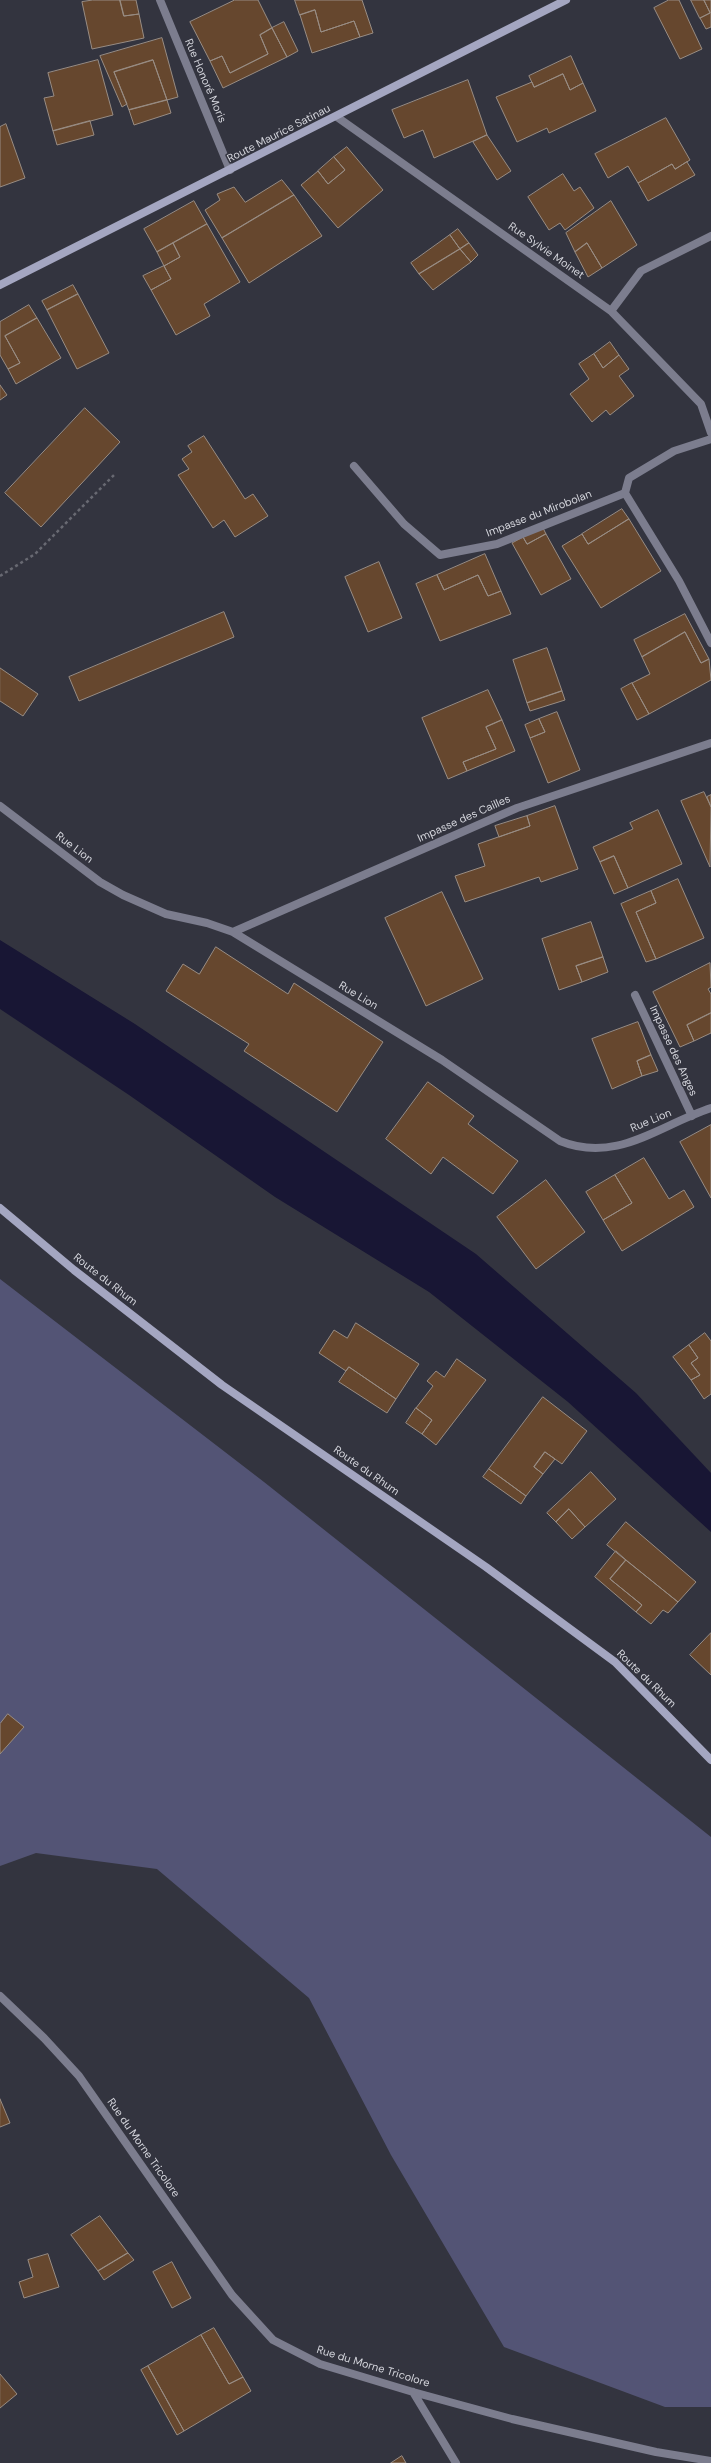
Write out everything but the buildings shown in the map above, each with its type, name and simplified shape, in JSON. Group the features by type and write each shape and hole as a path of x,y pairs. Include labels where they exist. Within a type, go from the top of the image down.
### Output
{"street":[{"name":"Rue Honoré Moris","path":"160,0 230,170"},
{"name":"Route Maurice Satinau","path":"0,285 337,117 566,0"},
{"name":"Rue Sylvie Moinet","path":"337,117 611,311 701,404 711,433"},
{"path":"611,311 641,271 711,236"},
{"path":"711,439 674,451 629,478 625,493 679,581 711,643"},
{"name":"Impasse du Mirobolan","path":"354,466 404,524 440,555 497,544 625,493"},
{"name":"Impasse des Cailles","path":"233,932 517,808 711,743"},
{"name":"Rue Lion","path":"0,806 100,882 123,895 166,914 207,923 233,932 442,1060 560,1141 577,1148 596,1150 616,1148 711,1108"},
{"name":"Impasse des Anges","path":"635,995 692,1116"},
{"name":"Route du Rhum","path":"0,1208 74,1270 222,1385 486,1567 615,1662 711,1760"},
{"name":"Rue du Morne Tricolore","path":"0,1996 44,2038 79,2076 232,2295 273,2340 320,2364 413,2392 512,2419 656,2452 711,2460"},
{"path":"413,2392 456,2463"}],"path":[{"path":"0,576 35,554 116,473"}],"shaded area":[{"path":"0,940 135,1024 476,1254 636,1393 711,1473 711,1532 568,1402 429,1292 275,1197 129,1095 0,1009"},
{"path":"0,1279 264,1482 711,1837 711,2407 665,2407 504,2347 391,2155 309,1998 157,1869 36,1853 0,1866"}]}
